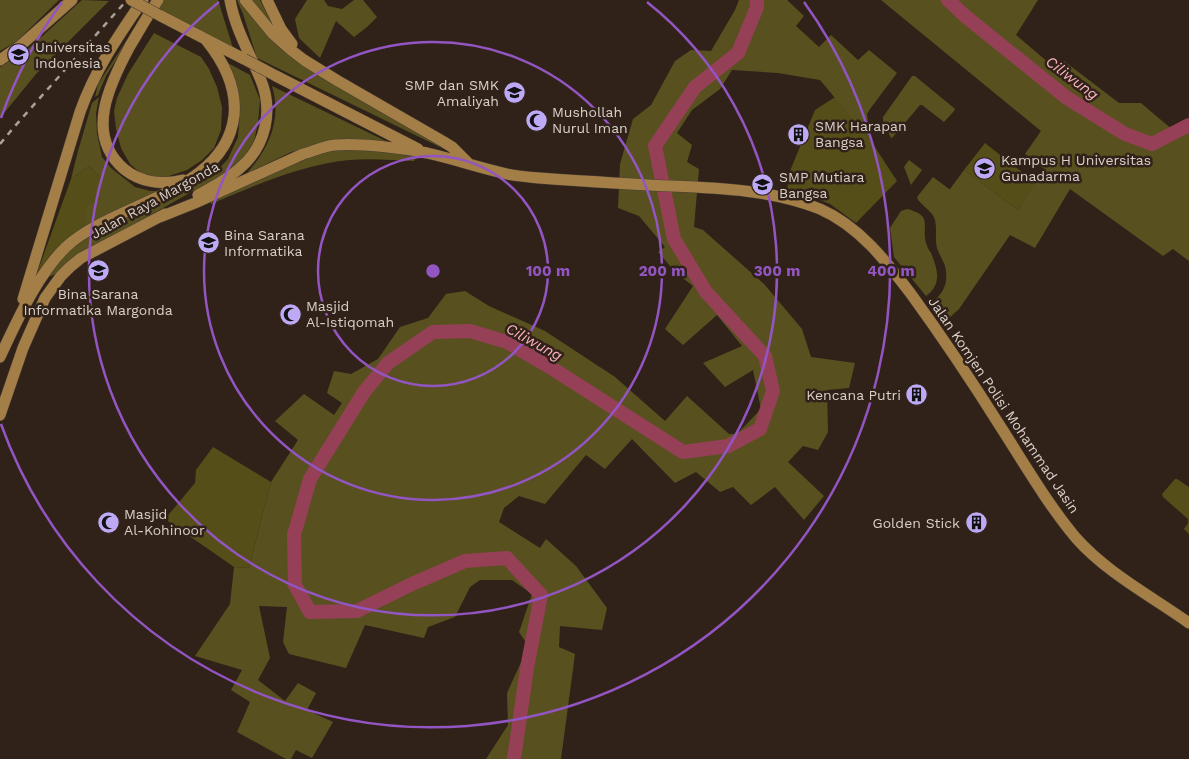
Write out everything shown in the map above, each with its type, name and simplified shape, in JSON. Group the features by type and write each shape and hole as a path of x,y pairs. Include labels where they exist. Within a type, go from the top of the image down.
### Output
{"main road":[{"path":"0,60 28,40 72,0"},
{"path":"131,0 426,153"},
{"path":"17,320 84,101 99,68 143,0"},
{"path":"158,0 125,56 110,87 105,102 103,119 105,139 117,162 127,172 138,178 166,183 196,175"},
{"name":"Jalan Raya Margonda","path":"0,415 23,348 36,317 45,298 61,276 82,258 160,217 239,170 253,153 263,135 267,121 265,91 237,25 230,0"},
{"path":"245,0 282,43 304,60 452,147 470,165"},
{"path":"267,0 288,40 338,81"},
{"path":"0,357 17,320 47,269 61,252 96,226 178,186 196,175 213,161 222,150 229,135 234,114 234,98 229,77 220,59 206,40"},
{"path":"160,217 304,154 334,145 394,148 426,153 470,165"},
{"name":"Jalan Komjen Polisi Mohammad Jasin","path":"470,165 525,176 756,193 808,205 840,220 862,237 887,264 920,307 977,390 1036,482 1077,538 1107,566 1189,623"}],"shaded area":[{"path":"0,0 59,0 17,41 0,51"},
{"path":"82,0 109,1 36,74 0,118 0,67 27,50"},
{"path":"153,0 106,76 98,95 95,97 98,84"},
{"path":"163,0 218,0 233,48 158,8"},
{"path":"237,0 261,26 444,149 257,58"},
{"path":"251,0 260,0 276,31"},
{"path":"307,0 324,0 328,6 342,9 354,0 363,0 377,17 354,37 336,21 320,58 299,38 295,19"},
{"path":"739,0 787,0 804,16 796,26 819,47 831,35 858,60 869,50 897,73 867,114 871,141 820,80 778,73 732,70 720,89 692,110 677,133 692,145 687,162 699,169 694,227 703,230 764,284 802,329 811,357 855,363 849,388 827,390 828,432 818,450 803,446 788,462 824,496 804,520 775,487 751,505 733,487 720,492 696,472 675,483 632,439 605,469 586,455 545,504 519,496 504,508 499,522 540,548 546,539 576,566 607,608 602,630 560,626 559,647 575,654 561,759 486,759 508,725 507,693 523,658 527,644 519,632 532,594 512,580 480,580 470,587 455,617 428,627 424,638 365,625 346,668 289,654 283,642 287,607 259,606 270,658 258,680 285,701 298,683 316,693 307,710 333,722 312,758 296,750 291,759 286,759 237,732 250,702 231,690 242,670 195,656 230,604 234,567 249,568 271,482 298,440 275,421 304,394 334,415 342,403 327,393 334,371 351,374 378,359 400,327 428,318 446,294 465,291 489,306 545,331 615,377 665,421 687,396 729,434 737,434 761,409 753,370 725,387 703,363 742,346 717,315 683,345 665,329 693,286 676,273 658,252 665,247 639,216 618,208 620,164 633,119 651,105 675,61 691,50 711,51"},
{"path":"881,0 1038,0 1016,35 1056,69 1064,61 1119,103 1141,103 1174,131 1189,127 1189,261 1173,249 1163,256 1070,189 1035,248 1010,235 959,309 946,321 932,303 940,295 946,282 945,266 936,244 936,226 932,214 917,197 933,177 950,189 964,170 1018,210 1044,169 1025,154 1041,131"},
{"path":"154,33 201,57 217,87 222,107 221,130 214,148 202,160 187,170 163,178 144,176 130,164 121,148 114,111 117,98 128,74"},
{"path":"226,62 250,75 260,100 254,141 242,161 225,173 101,244 65,270 46,278 71,248 100,230 194,185 215,173 228,159 238,137 240,112 237,91"},
{"path":"912,76 915,76 955,110 944,122 920,105 891,138 883,117"},
{"path":"272,86 390,143 335,142 291,152 246,174 259,159 272,132 275,98"},
{"path":"99,97 96,113 97,134 102,157 111,168 135,187 150,191 163,191 85,229 86,206 100,199 94,190 101,178 89,166 71,179 92,103"},
{"path":"835,97 871,141 897,181 856,223 830,204 787,190 790,171 815,110"},
{"path":"985,143 1036,183 1018,210 964,170"},
{"path":"353,148 418,156 414,161 357,159 313,166 261,183 211,204 210,201 274,171 323,152"},
{"path":"909,160 922,170 911,185 904,167"},
{"path":"89,166 101,178 100,199 85,229 32,287 71,179"},
{"path":"907,209 924,218 926,243 937,271 935,287 926,296 894,257 890,228 901,211"},
{"path":"213,447 271,482 249,568 234,567 165,519 195,483 196,470"},
{"path":"1175,479 1189,487 1189,534 1184,529 1188,519 1162,494"}],"waterway":[{"name":"Ciliwung","path":"514,759 527,668 541,595 507,558 465,561 357,611 310,612 295,585 294,535 310,479 364,392 388,363 433,332 470,331 507,342 683,452 728,446 760,429 773,391 765,356 706,292 674,239 655,146 695,87 738,53 757,7 757,0"},
{"name":"Ciliwung","path":"948,0 965,16 1067,98 1125,134 1152,144 1189,125"}],"railway":[{"path":"0,144 127,0"}],"place":[{"name":"Universitas Indonesia","path":"19,55"},
{"name":"SMP dan SMK Amaliyah","path":"515,93"},
{"name":"Mushollah Nurul Iman","path":"536,120"},
{"name":"SMK Harapan Bangsa","path":"799,134"},
{"name":"Kampus H Universitas Gunadarma","path":"985,168"},
{"name":"SMP Mutiara Bangsa","path":"763,185"},
{"name":"Bina Sarana Informatika","path":"208,243"},
{"name":"Bina Sarana Informatika Margonda","path":"98,271"},
{"name":"Masjid Al-Istiqomah","path":"290,314"},
{"name":"Kencana Putri","path":"917,395"},
{"name":"Masjid Al-Kohinoor","path":"108,522"},
{"name":"Golden Stick","path":"976,523"}]}
